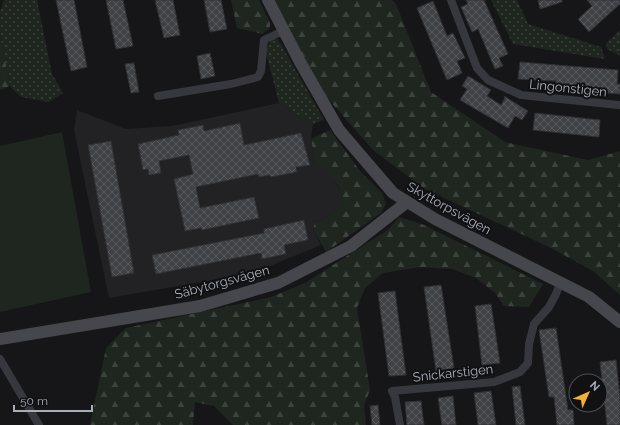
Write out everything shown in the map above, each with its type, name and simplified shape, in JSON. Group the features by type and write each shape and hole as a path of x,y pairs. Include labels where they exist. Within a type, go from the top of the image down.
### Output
{"street":[{"name":"Skyttorpsvägen","path":"268,0 283,31 339,130 393,193 435,218 590,296 620,322"},
{"name":"Lingonstigen","path":"451,0 477,68 488,80 521,95 619,106"},
{"path":"158,96 230,84 258,77 261,71 264,40 273,34 283,31"},
{"name":"Säbytorgsvägen","path":"0,339 200,306 278,282 351,246 407,202"},
{"name":"Snickarstigen","path":"400,425 395,397 392,392 494,382 520,372 528,363 528,344 534,324 549,307 561,281"},
{"path":"0,359 38,425"}],"shaded area":[{"path":"279,103 313,124 311,139 315,163 332,175 342,195 340,207 326,218 315,222 313,229 321,245 253,273 109,298 74,130 77,110 126,129 172,126"}],"green space":[{"path":"4,0 37,0 52,74 63,93 49,102 21,97 10,86 0,36 0,11"},
{"path":"231,0 259,0 270,23 270,28 262,34 237,28"},
{"path":"275,0 392,0 396,4 431,92 505,142 588,160 620,151 620,295 593,271 551,248 425,189 374,151 329,100 302,55"},
{"path":"491,0 517,0 528,24 601,47 605,59 513,44"},
{"path":"620,30 620,56 607,49 606,43"},
{"path":"0,36 10,86 1,90 0,89"},
{"path":"271,39 278,39 324,120 313,124 279,103 266,52"},
{"path":"330,130 360,171 382,193 386,204 381,213 326,252 313,229 315,222 326,218 340,207 341,199 338,186 335,181 327,172 315,163 311,139"},
{"path":"62,132 91,292 0,312 0,146"},
{"path":"399,217 424,225 543,284 529,307 504,306 495,293 476,278 452,269 421,267 383,273 365,288 357,308 370,390 364,406 366,425 233,425 214,406 195,402 193,425 90,425 106,348 126,328 271,297 305,283 389,229"}],"building":[{"path":"56,0 74,0 87,67 71,71"},
{"path":"106,0 123,0 133,46 116,49"},
{"path":"155,0 173,0 180,35 164,38"},
{"path":"204,0 221,0 227,29 210,32"},
{"path":"466,0 484,0 508,54 499,58 503,66 495,69 478,29 472,32 461,7 468,4"},
{"path":"538,0 562,0 562,2 540,9"},
{"path":"587,0 620,0 620,4 589,32 578,19 592,6"},
{"path":"433,1 447,36 453,33 465,58 457,61 462,73 447,80 417,8"},
{"path":"210,53 215,76 201,79 197,56"},
{"path":"520,62 618,70 617,84 620,84 620,94 556,89 556,81 518,79"},
{"path":"134,63 139,92 131,93 125,64"},
{"path":"468,76 491,90 487,96 501,105 505,98 504,96 528,111 522,120 515,116 508,128 460,100 467,89 462,86"},
{"path":"535,113 600,120 599,137 533,130"},
{"path":"240,123 244,145 301,133 310,165 296,167 297,172 271,177 270,175 259,177 258,174 196,187 200,208 254,197 259,218 202,230 201,228 185,231 174,179 193,174 189,155 159,161 161,173 149,175 148,169 143,170 138,144 179,135 178,130 203,125 204,131"},
{"path":"111,141 134,273 112,277 88,145"},
{"path":"304,220 308,240 284,245 286,254 262,259 261,253 156,274 152,255 264,233 264,229"},
{"path":"441,285 454,368 436,371 424,287"},
{"path":"395,291 406,375 389,376 378,293"},
{"path":"491,304 500,363 482,365 475,306"},
{"path":"556,328 568,413 573,413 574,425 557,425 554,397 549,397 539,330"},
{"path":"616,360 620,397 620,425 607,425 606,413 608,413 608,373 601,373 600,362"},
{"path":"520,386 525,425 516,425 512,387"},
{"path":"491,391 496,425 478,425 474,393"},
{"path":"453,396 456,425 442,425 438,398"},
{"path":"421,401 424,425 407,425 405,402"},
{"path":"378,405 380,425 372,425 370,406"}]}
